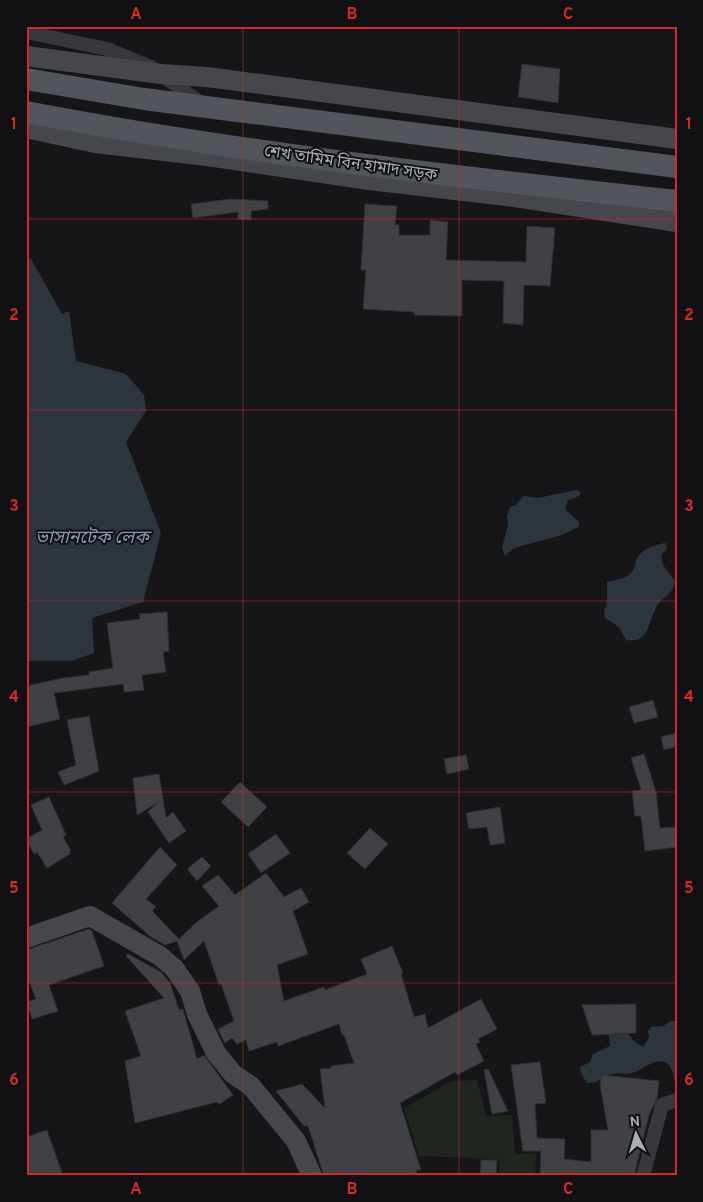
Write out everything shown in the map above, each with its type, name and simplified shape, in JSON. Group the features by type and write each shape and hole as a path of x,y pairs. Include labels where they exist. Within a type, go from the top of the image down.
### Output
{"main road":[{"path":"26,56 161,74 207,77 677,139"},
{"path":"26,79 144,99 677,168"},
{"name":"শেখ তামিম বিন হামাদ সড়ক","path":"26,112 178,139 460,177 677,201"},
{"path":"26,128 95,143 207,156 369,180 515,197 677,222"},
{"path":"26,938 90,916 160,956 174,968 190,991 197,1014 216,1052 233,1074 252,1086 296,1141 312,1176"}],"street":[{"path":"26,32 108,49 151,67 206,107"},
{"path":"643,1176 662,1105 677,1100"}],"shaded area":[{"path":"477,1080 486,1116 512,1115 515,1154 536,1154 535,1176 499,1176 499,1159 419,1156 404,1108 452,1081"}],"water":[{"name":"ভাসানটেক লেক","path":"26,259 31,259 62,314 69,311 76,361 126,374 144,395 146,411 126,442 161,533 143,602 92,618 94,653 71,661 26,661"},
{"path":"576,490 581,492 579,496 568,500 565,509 579,522 579,527 562,535 514,548 505,556 502,547 508,526 507,516 510,507 516,505 523,496 538,498"},
{"path":"666,543 667,549 661,555 663,565 675,581 674,586 657,606 644,635 634,640 626,640 619,627 605,618 607,582 629,575 640,554 646,549"},
{"path":"671,1021 677,1021 677,1090 670,1067 668,1064 659,1061 636,1072 627,1074 614,1073 587,1083 580,1067 590,1062 593,1054 610,1046 609,1036 611,1029 623,1027 634,1041 643,1047 649,1037 648,1031 651,1027 663,1026"}],"building":[{"path":"522,64 560,69 558,103 518,97"},
{"path":"231,199 268,201 268,209 251,211 251,220 238,219 238,212 193,218 191,204"},
{"path":"365,204 397,206 395,225 399,225 399,235 430,235 430,220 448,222 446,260 526,262 527,226 555,228 550,286 524,285 523,325 503,323 504,281 462,280 462,316 414,315 414,312 363,309 366,270 361,270"},
{"path":"167,612 169,651 163,652 166,672 142,675 144,690 124,692 123,684 54,693 60,719 26,727 26,686 63,678 89,675 89,672 113,668 107,623 140,619 139,614"},
{"path":"653,700 658,717 634,723 629,707"},
{"path":"89,716 99,771 64,785 58,772 76,765 67,720"},
{"path":"677,733 677,746 664,750 661,737"},
{"path":"644,754 656,792 660,828 677,827 677,847 645,851 641,816 635,816 632,791 641,790 631,758"},
{"path":"466,755 469,769 447,774 444,759"},
{"path":"159,774 166,818 173,812 186,831 169,843 148,812 157,803 137,815 133,778"},
{"path":"240,782 267,807 248,827 221,802"},
{"path":"49,797 66,835 63,837 70,849 70,854 47,868 37,852 34,854 26,839 42,830 31,805"},
{"path":"500,807 505,843 490,845 487,827 469,829 466,813"},
{"path":"370,828 388,844 365,869 347,853"},
{"path":"276,834 290,853 261,873 248,854"},
{"path":"160,847 177,865 146,899 156,907 152,911 179,939 198,921 219,906 202,886 218,875 235,895 266,873 284,897 301,888 309,902 293,911 308,954 277,965 284,1001 324,987 325,990 367,974 361,959 392,946 403,973 401,974 414,1017 425,1014 428,1028 481,999 497,1029 478,1039 480,1042 476,1044 484,1061 457,1075 455,1072 400,1103 421,1170 416,1170 417,1176 324,1176 308,1126 304,1126 276,1091 302,1084 325,1108 320,1069 354,1063 339,1024 278,1046 277,1042 249,1051 246,1040 237,1044 232,1038 225,1043 218,1029 234,1021 204,941 184,960 177,941 165,945 151,937 112,903"},
{"path":"202,857 211,866 197,881 187,869"},
{"path":"89,929 92,931 104,966 49,985 58,1011 32,1019 27,1002 36,999 26,973 26,950"},
{"path":"128,954 161,972 170,983 179,1010 183,1009 197,1059 204,1055 233,1095 219,1104 217,1102 135,1123 125,1061 141,1056 125,1011 164,998 126,956"},
{"path":"636,1004 636,1033 592,1035 582,1005"},
{"path":"540,1062 546,1103 535,1104 537,1138 565,1139 564,1159 591,1162 591,1130 608,1130 600,1085 602,1075 659,1081 657,1098 649,1115 634,1176 540,1176 541,1151 523,1151 511,1065"},
{"path":"488,1069 508,1111 492,1114 484,1070"},
{"path":"47,1130 63,1176 26,1176 26,1137"},
{"path":"481,1160 497,1160 496,1176 480,1176"}]}
